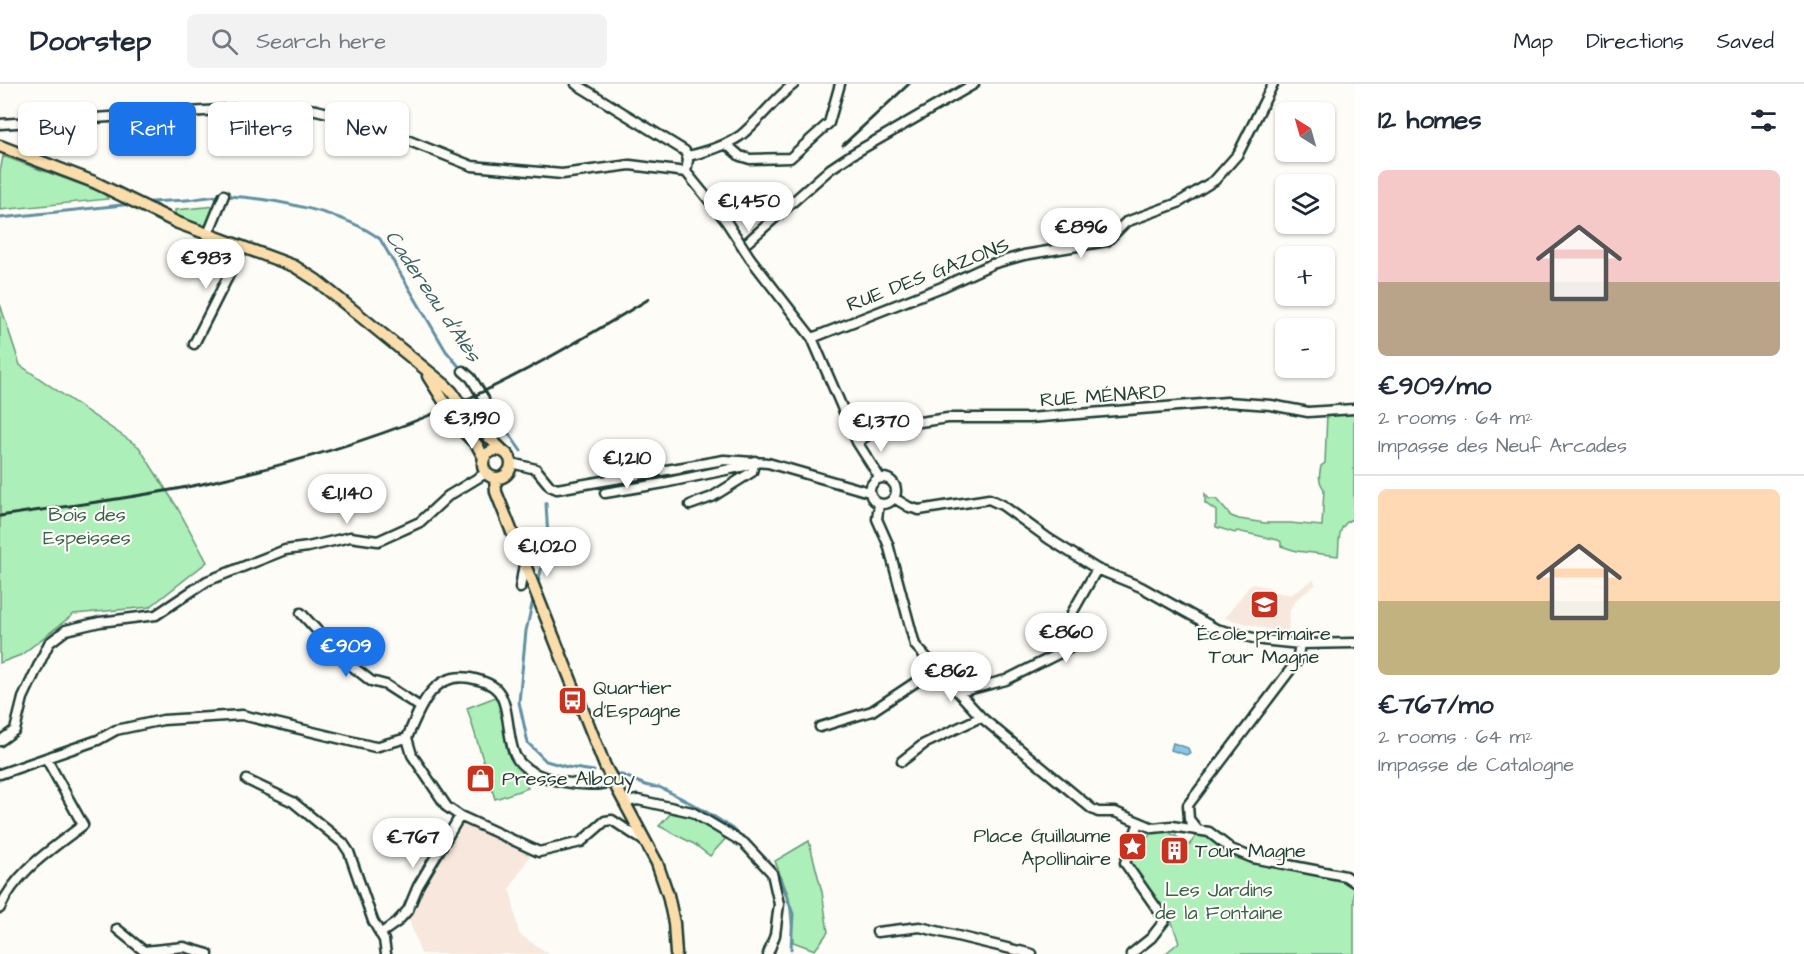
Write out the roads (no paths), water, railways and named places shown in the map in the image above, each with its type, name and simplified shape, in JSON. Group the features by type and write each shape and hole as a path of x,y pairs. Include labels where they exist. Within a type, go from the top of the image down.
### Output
{"main road":[{"path":"0,146 94,182 178,223 294,266 316,280 452,392 460,406 478,427 510,458 511,463 507,474 490,476"},
{"path":"421,365 462,430 477,445 484,459"},
{"path":"503,451 490,452 484,459 483,466 490,476 602,758 657,862 674,923 676,954"}],"street":[{"path":"576,84 685,152 688,156 686,172"},
{"path":"688,156 726,144 741,135 778,96 794,84"},
{"path":"726,144 740,156 750,159 790,158 829,123 840,84"},
{"path":"742,247 830,169 974,84"},
{"name":"RUE DES GAZONS","path":"812,338 942,287 992,264 1024,255 1107,241 1126,222 1178,203 1215,180 1238,154 1274,84"},
{"path":"0,124 281,106 316,110 357,120 472,166 562,174 630,165 686,172 726,221 750,258 812,338 857,442 880,478"},
{"path":"208,234 224,195"},
{"path":"194,344 243,247"},
{"path":"463,371 471,378 484,399 478,427"},
{"name":"RUE MÉNARD","path":"857,442 891,426 948,418 1029,418 1227,402 1271,405 1308,412 1354,409"},
{"path":"511,463 536,469 550,486 563,489 724,460 768,463 869,492"},
{"path":"605,493 733,469 755,461"},
{"path":"690,505 712,497 752,472 755,461"},
{"path":"0,741 15,730 23,698 49,643 66,630 100,622 156,615 207,581 285,550 350,537 378,541 420,522 448,496 490,476"},
{"path":"880,478 893,483 896,490 894,498 886,504 879,504 872,499 869,492 872,483 880,478"},
{"path":"894,498 919,510 989,499 1002,505 1097,569 1141,587 1216,628 1262,640 1300,644 1346,641 1354,643"},
{"path":"879,504 877,519 888,544 915,645 981,717 1092,809 1098,812 1115,812 1153,828 1172,826 1209,832 1231,849 1253,858 1346,876 1354,882"},
{"path":"520,588 526,565"},
{"path":"959,692 1006,680 1076,645 1080,639 1071,622 1072,613 1097,569"},
{"path":"301,613 345,660 371,681 386,685 420,707"},
{"path":"1197,829 1189,819 1188,805 1297,661 1300,644"},
{"path":"820,728 872,711 937,668"},
{"path":"613,782 603,784 555,781 534,773 516,758 501,695 497,689 490,684 461,676 448,679 428,694 407,738 412,755 447,807 460,816 539,852 581,842 605,821 612,820 647,844"},
{"path":"0,774 125,728 163,720 242,715 375,747 407,738"},
{"path":"902,761 924,744 981,717"},
{"path":"0,908 6,894 29,866 83,825 46,758"},
{"path":"247,780 293,802 343,843 349,852 373,921 384,940 387,954"},
{"path":"625,802 638,800 692,812 744,843 772,873 779,904 775,935 768,954"},
{"path":"380,934 397,922 408,910 418,886 460,816"},
{"path":"1131,954 1151,938 1165,920 1125,863 1139,822"},
{"path":"877,932 920,927 1032,954"},
{"path":"117,929 144,951 184,947 208,954"}],"water":[{"path":"1173,743 1188,748 1190,753 1186,755 1171,750"}],"waterway":[{"name":"Cadereau d'Alès","path":"144,203 217,196 245,197 307,208 365,229 380,239 446,351 462,370"},
{"name":"Cadereau d'Alès","path":"0,218 132,204"},
{"name":"Cadereau d'Alès","path":"486,401 521,451"},
{"name":"Cadereau d'Alès","path":"537,587 548,540 546,503"},
{"name":"Cadereau d'Alès","path":"534,596 526,631 519,702 528,743 546,761 594,771"},
{"name":"Cadereau d'Alès","path":"612,773 659,787 705,811 734,830 771,866"},
{"name":"Cadereau d'Alès","path":"775,871 780,878 793,914 791,949"}],"railway":[{"path":"843,145 909,84"},
{"path":"0,516 126,498 202,484 266,469 362,440 424,418 504,381 649,299"}],"place":[{"name":"École primaire Tour Magne","path":"1264,604"},
{"name":"Quartier d'Espagne","path":"572,700"},
{"name":"Presse Albouy","path":"481,779"},
{"name":"Place Guillaume Apollinaire","path":"1132,847"},
{"name":"Tour Magne","path":"1174,851"}],"park label":[{"name":"Bois des Espeisses","path":"87,526"},
{"name":"Les Jardins de la Fontaine","path":"1219,902"}]}
